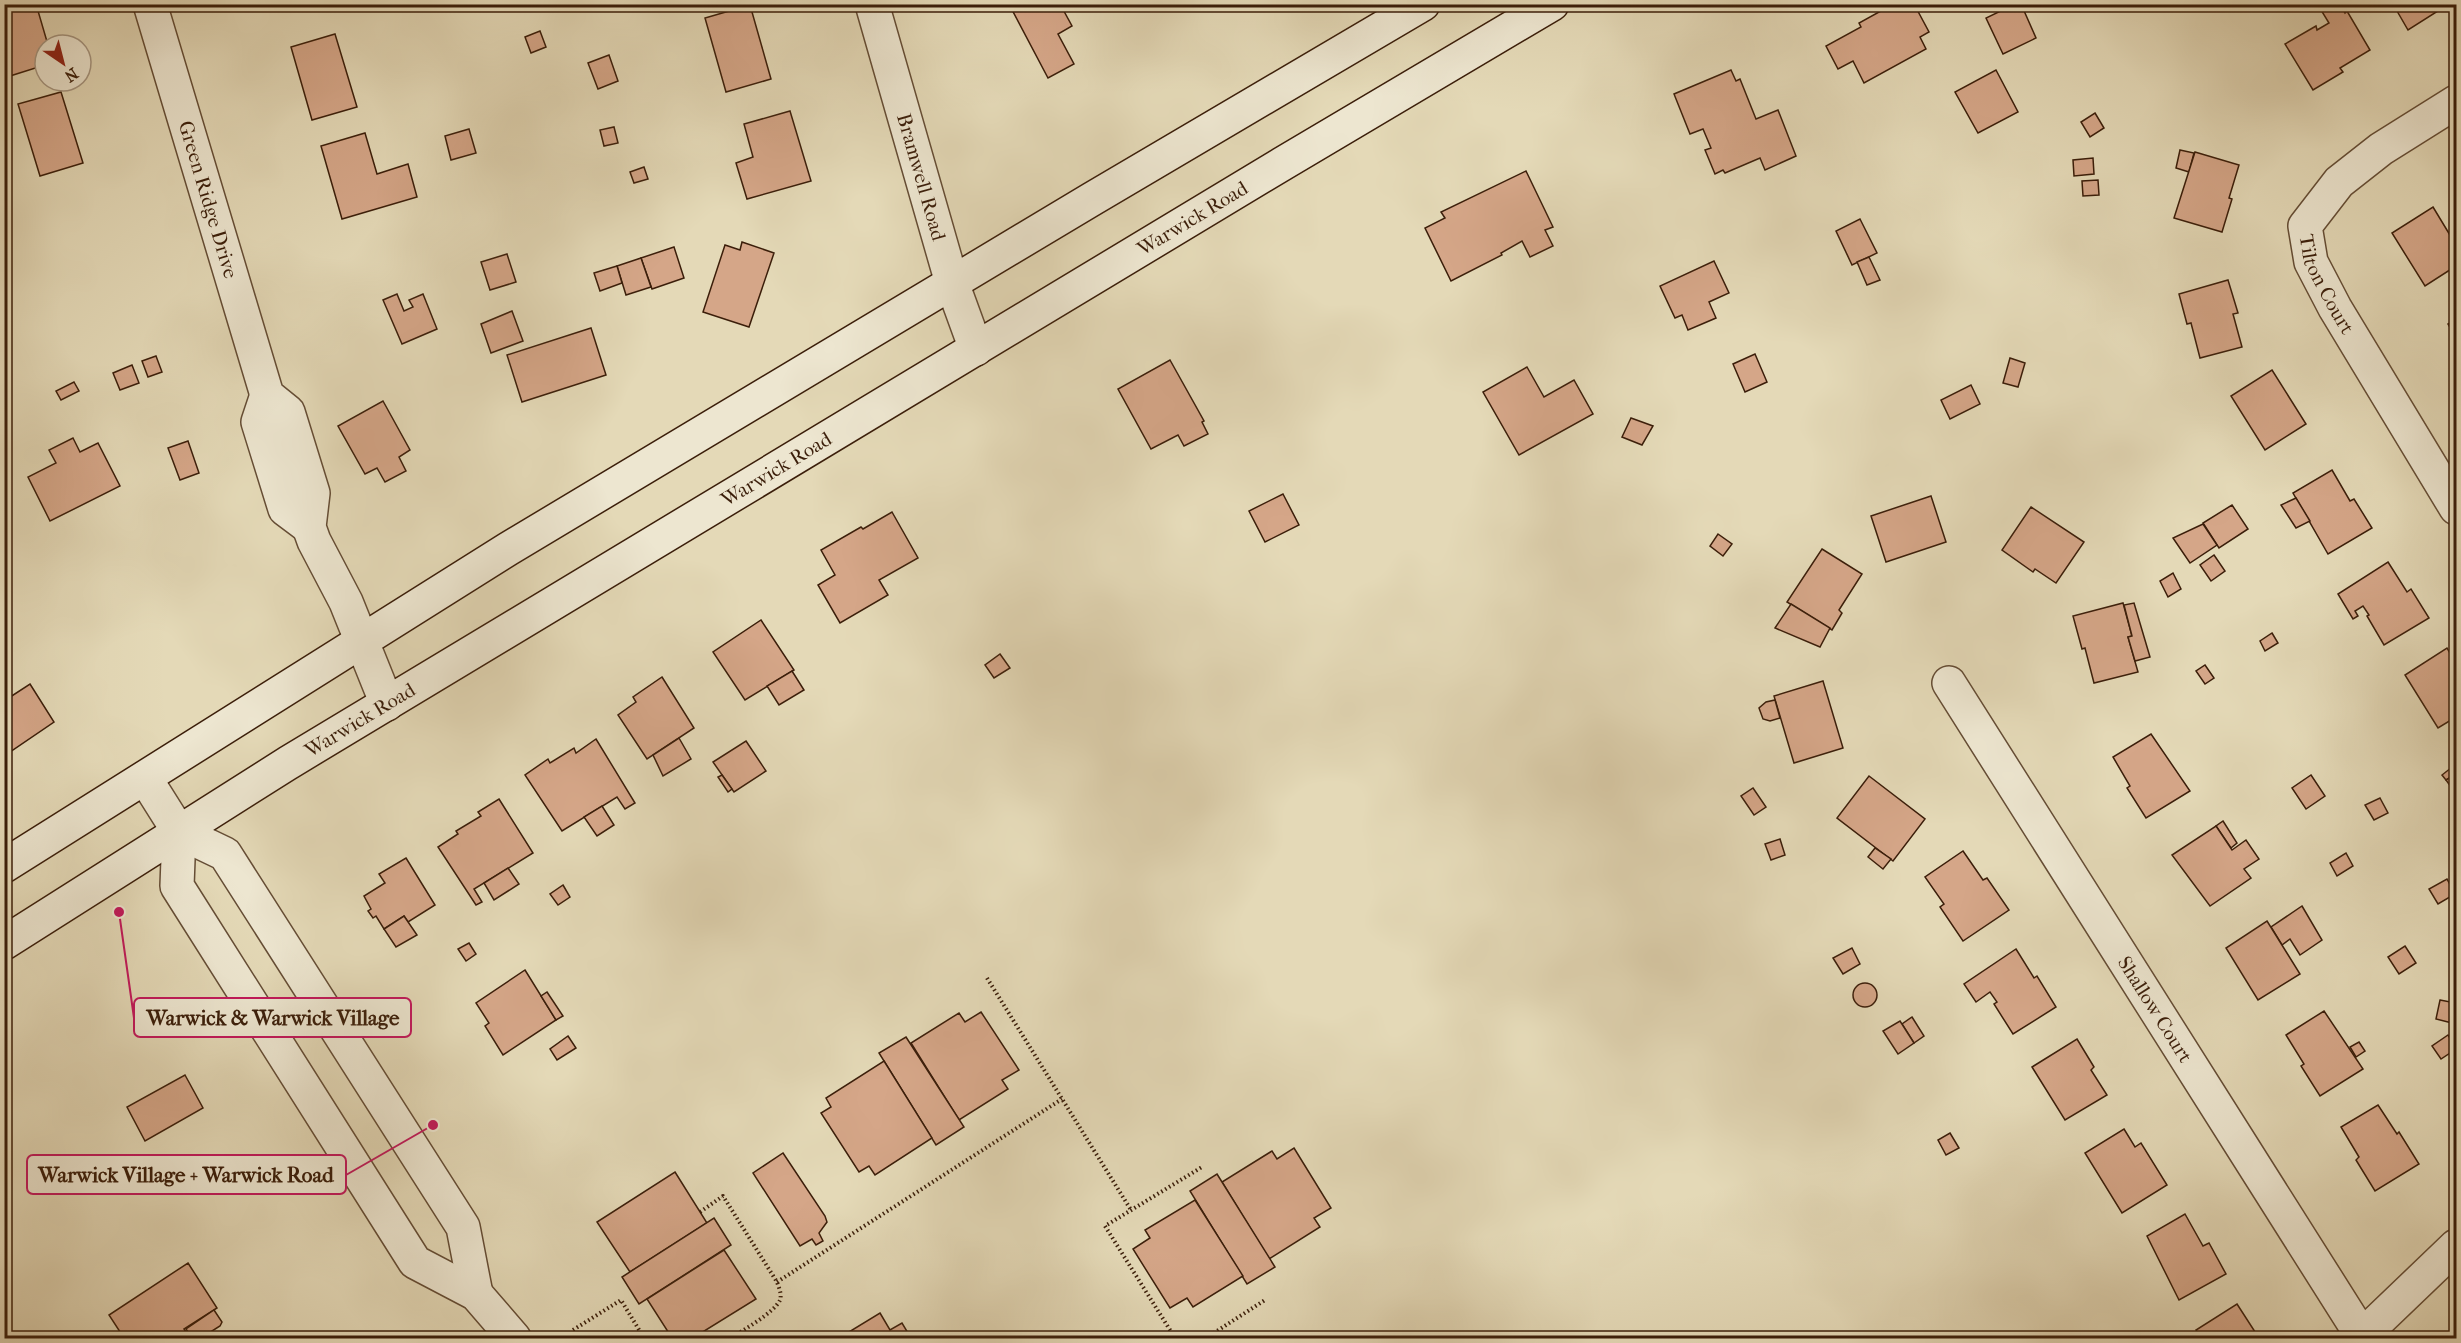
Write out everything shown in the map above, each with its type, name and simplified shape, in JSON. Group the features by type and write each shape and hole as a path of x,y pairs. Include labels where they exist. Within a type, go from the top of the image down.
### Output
{"street":[{"name":"Green Ridge Drive","path":"150,4 267,395 288,412 314,493 309,527 363,641 387,704"},
{"name":"Bramwell Road","path":"872,4 952,282 976,349"},
{"path":"4,866 508,549 952,282 1423,4"},
{"name":"Warwick Road","path":"4,944 179,832 387,704 1282,164 1552,4"},
{"name":"Tilton Court","path":"2457,102 2380,149 2339,182 2305,226 2311,262 2335,308 2457,508"},
{"name":"Shallow Court","path":"1949,683 2361,1337"},
{"path":"145,778 179,832 225,854 464,1227 476,1294"},
{"path":"179,832 177,886 415,1262 476,1294 514,1338"},
{"path":"2361,1337 2457,1246"}],"path":[{"path":"987,978 1131,1210"},
{"path":"777,1282 1062,1099"},
{"path":"1175,1338 1105,1226 1202,1167"},
{"path":"700,1212 723,1196 777,1282 780,1299 774,1308 731,1338"},
{"path":"573,1329 621,1300 644,1338"},
{"path":"1206,1338 1265,1300"}],"building":[{"path":"4,4 36,4 44,33 33,33 33,69 10,76 4,57"},
{"path":"1009,4 1060,4 1072,26 1058,34 1074,64 1048,78"},
{"path":"1903,4 1914,4 1929,32 1920,37 1926,49 1864,83 1853,61 1838,69 1826,46 1861,27 1859,23 1888,7 1891,11"},
{"path":"2015,4 2021,4 2036,38 2003,54 1986,18"},
{"path":"2330,4 2340,4 2345,13 2347,11 2370,50 2340,68 2343,72 2313,90 2285,44 2316,26 2317,30 2329,23 2321,10"},
{"path":"2393,4 2449,4 2408,30"},
{"path":"750,5 771,79 726,92 705,18"},
{"path":"540,31 546,47 531,53 525,37"},
{"path":"335,34 357,107 312,120 291,47"},
{"path":"609,55 618,81 598,89 588,63"},
{"path":"1731,70 1736,81 1740,79 1756,119 1778,110 1796,156 1765,170 1760,158 1725,173 1723,170 1715,174 1705,150 1711,148 1703,129 1690,134 1674,94"},
{"path":"1996,70 2018,112 1978,133 1955,92"},
{"path":"61,93 83,163 40,176 18,104"},
{"path":"790,111 811,181 747,199 736,163 753,157 744,124"},
{"path":"2095,113 2104,128 2090,137 2081,122"},
{"path":"614,127 618,143 604,146 600,130"},
{"path":"469,129 476,153 451,160 445,136"},
{"path":"365,133 377,174 408,164 417,197 342,219 321,146"},
{"path":"2180,150 2194,153 2189,172 2176,168"},
{"path":"2195,152 2239,165 2222,232 2174,218"},
{"path":"2093,158 2094,174 2074,176 2073,160"},
{"path":"644,167 648,179 634,183 630,172"},
{"path":"1526,171 1553,227 1545,230 1553,246 1530,257 1522,241 1501,253 1502,255 1451,281 1425,228 1445,218 1441,212"},
{"path":"2098,180 2099,195 2083,196 2082,181"},
{"path":"2433,207 2456,245 2456,266 2425,286 2392,233"},
{"path":"1860,219 1877,253 1852,265 1836,231"},
{"path":"742,242 774,253 749,327 703,312 725,245 740,250"},
{"path":"674,247 684,278 652,289 641,258"},
{"path":"507,254 516,282 490,290 481,262"},
{"path":"1869,257 1880,280 1867,285 1857,262"},
{"path":"641,258 651,287 626,295 617,266"},
{"path":"1714,261 1729,293 1709,302 1716,318 1688,330 1682,315 1675,318 1660,286"},
{"path":"617,266 622,283 600,291 594,273"},
{"path":"2228,280 2238,313 2233,314 2242,347 2200,358 2191,323 2187,324 2179,294"},
{"path":"397,294 404,311 413,307 409,300 423,294 437,329 402,344 383,300"},
{"path":"512,311 523,341 491,353 481,324"},
{"path":"2456,319 2456,338 2448,324"},
{"path":"591,328 606,375 522,402 507,355"},
{"path":"1755,354 1767,382 1745,392 1733,364"},
{"path":"156,356 162,372 148,377 142,361"},
{"path":"2010,358 2025,363 2018,387 2003,383"},
{"path":"1170,360 1204,421 1202,422 1208,434 1184,446 1178,435 1151,449 1118,389"},
{"path":"132,365 139,383 120,390 113,373"},
{"path":"1527,367 1544,397 1574,380 1593,414 1519,455 1483,392"},
{"path":"2272,370 2306,424 2265,450 2231,396"},
{"path":"74,382 79,391 61,400 56,391"},
{"path":"1971,385 1980,404 1950,419 1941,400"},
{"path":"383,401 410,450 399,457 406,471 385,482 377,468 365,474 338,426"},
{"path":"1631,418 1653,426 1642,445 1622,437"},
{"path":"73,438 80,452 98,443 120,486 50,521 28,477 56,463 49,450"},
{"path":"188,441 199,473 180,480 168,448"},
{"path":"2332,470 2350,501 2354,499 2372,528 2328,554 2293,493"},
{"path":"1283,494 1299,525 1265,542 1249,511"},
{"path":"1931,496 1946,542 1886,562 1871,516"},
{"path":"2296,498 2310,521 2296,528 2281,505"},
{"path":"2232,505 2248,529 2219,548 2203,523"},
{"path":"2031,507 2084,542 2056,583 2035,569 2033,572 2002,550"},
{"path":"892,512 918,558 879,580 888,595 840,623 818,585 835,575 821,550"},
{"path":"2203,524 2217,545 2190,563 2173,538"},
{"path":"1718,534 1732,544 1723,556 1710,546"},
{"path":"1822,549 1862,574 1839,610 1842,613 1832,630 1787,602"},
{"path":"2214,555 2225,571 2211,581 2200,565"},
{"path":"2388,562 2407,592 2411,589 2429,618 2384,645 2363,606 2355,611 2358,616 2353,619 2338,594"},
{"path":"2173,573 2181,589 2168,597 2160,581"},
{"path":"2123,603 2132,636 2128,637 2138,672 2094,683 2085,648 2082,649 2073,616"},
{"path":"2134,603 2150,657 2135,661 2128,637 2132,636 2124,605"},
{"path":"1791,604 1830,628 1820,647 1775,628"},
{"path":"761,620 794,670 745,700 713,652"},
{"path":"2272,633 2278,643 2265,651 2260,641"},
{"path":"2447,648 2456,664 2456,717 2438,728 2405,675"},
{"path":"1000,654 1010,668 994,678 985,665"},
{"path":"2205,665 2214,678 2205,684 2196,671"},
{"path":"792,671 804,690 779,705 767,686"},
{"path":"662,677 694,728 647,759 618,715 636,702 633,697"},
{"path":"1823,681 1843,748 1794,763 1774,696"},
{"path":"30,684 54,722 4,756 4,701"},
{"path":"1775,700 1780,718 1770,721 1763,719 1759,708 1766,702"},
{"path":"2151,734 2190,791 2146,818 2127,788 2130,786 2113,757"},
{"path":"679,738 691,759 663,776 653,755"},
{"path":"596,739 635,803 625,809 617,797 562,831 525,775 548,759 550,763 574,748 576,753"},
{"path":"746,741 766,771 734,792 713,762"},
{"path":"2456,764 2456,774 2446,780 2442,775"},
{"path":"2456,774 2456,794 2446,780"},
{"path":"722,775 732,789 728,792 718,777"},
{"path":"2311,775 2325,796 2306,809 2292,788"},
{"path":"1869,776 1925,819 1893,861 1837,818"},
{"path":"1753,788 1766,807 1754,815 1741,796"},
{"path":"2380,798 2388,813 2374,820 2365,805"},
{"path":"499,799 533,853 474,889 482,902 476,905 438,847 458,834 456,831 481,816 478,812"},
{"path":"602,806 614,825 597,836 584,817"},
{"path":"2223,821 2237,843 2231,848 2216,826"},
{"path":"2216,826 2232,850 2246,840 2259,859 2244,869 2251,878 2210,906 2172,855"},
{"path":"1780,839 1785,855 1771,860 1765,844"},
{"path":"1875,848 1891,859 1883,869 1868,857"},
{"path":"1963,851 1983,880 1987,878 2009,910 1963,941 1940,907 1944,904 1925,877"},
{"path":"2346,853 2353,866 2337,876 2330,863"},
{"path":"406,858 435,905 408,922 404,916 384,929 376,916 373,918 368,911 371,909 364,896 385,883 379,874"},
{"path":"508,868 519,884 494,900 484,883"},
{"path":"2447,879 2455,894 2438,904 2429,889"},
{"path":"563,885 570,897 558,905 550,894"},
{"path":"2302,906 2322,940 2300,955 2290,939 2282,945 2271,927"},
{"path":"404,916 417,935 396,947 384,929"},
{"path":"2267,921 2300,974 2258,1000 2226,948"},
{"path":"469,943 476,954 466,961 458,949"},
{"path":"2405,946 2416,963 2399,974 2388,957"},
{"path":"1852,948 1860,964 1843,974 1833,958"},
{"path":"2016,949 2034,978 2037,976 2056,1007 2013,1034 1994,1004 1997,1002 1990,992 1976,1002 1964,984"},
{"path":"525,970 556,1020 503,1055 485,1026 489,1023 476,1003"},
{"path":"1865,983 1870,984 1876,990 1876,1000 1870,1006 1865,1007 1860,1006 1854,1000 1853,995 1854,990 1860,984"},
{"path":"547,992 563,1016 556,1020 541,996"},
{"path":"2440,1000 2456,1003 2456,1024 2436,1019"},
{"path":"2324,1011 2363,1069 2320,1096 2301,1066 2304,1064 2286,1035"},
{"path":"981,1012 1019,1070 1002,1080 1008,1089 959,1120 911,1043 959,1013 965,1022"},
{"path":"1912,1017 1924,1036 1914,1043 1902,1024"},
{"path":"1900,1021 1914,1043 1898,1054 1883,1031"},
{"path":"2448,1035 2456,1049 2441,1059 2432,1046"},
{"path":"568,1036 576,1048 557,1060 550,1049"},
{"path":"906,1037 964,1127 936,1145 879,1053"},
{"path":"2077,1039 2094,1067 2091,1070 2107,1095 2065,1120 2032,1067"},
{"path":"2359,1042 2365,1051 2356,1057 2350,1047"},
{"path":"884,1061 932,1138 875,1175 869,1166 859,1172 821,1113 831,1107 826,1098"},
{"path":"185,1075 203,1108 145,1141 127,1107"},
{"path":"2378,1105 2397,1134 2399,1132 2419,1164 2375,1191 2356,1160 2359,1157 2341,1127"},
{"path":"2124,1129 2135,1147 2141,1143 2167,1185 2122,1213 2085,1153"},
{"path":"1950,1133 1959,1148 1946,1155 1938,1140"},
{"path":"1294,1148 1331,1208 1314,1218 1320,1227 1269,1259 1222,1182 1272,1151 1277,1159"},
{"path":"783,1153 825,1216 827,1222 819,1233 823,1241 816,1245 812,1239 800,1246 753,1173"},
{"path":"675,1172 707,1223 630,1272 597,1222"},
{"path":"1217,1174 1275,1267 1247,1284 1190,1191"},
{"path":"1195,1200 1243,1276 1193,1307 1187,1298 1170,1308 1133,1249 1150,1238 1145,1230"},
{"path":"2185,1214 2203,1246 2209,1243 2226,1274 2179,1300 2147,1236"},
{"path":"714,1218 731,1245 639,1304 622,1277"},
{"path":"724,1250 756,1299 693,1338 672,1338 647,1299"},
{"path":"188,1263 217,1308 184,1329 188,1335 182,1338 124,1338 109,1315"},
{"path":"2237,1304 2259,1338 2201,1338 2196,1330"},
{"path":"214,1310 222,1322 220,1326 201,1338 192,1338 186,1329"},
{"path":"880,1313 890,1330 902,1323 911,1338 839,1338"}],"place":[{"name":"Warwick & Warwick Village","path":"119,912"},
{"name":"Warwick Village + Warwick Road","path":"433,1125"}]}
